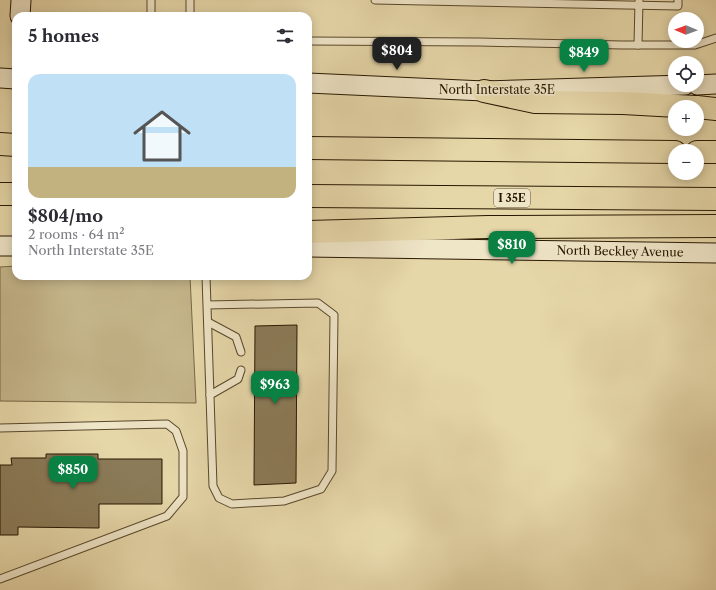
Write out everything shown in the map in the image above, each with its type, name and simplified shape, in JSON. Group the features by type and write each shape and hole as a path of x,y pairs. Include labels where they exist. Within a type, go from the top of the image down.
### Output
{"highway":[{"path":"484,91 534,102 623,103 668,105"},
{"path":"704,108 716,109"},
{"path":"0,144 12,145"},
{"path":"312,148 668,152"},
{"path":"704,152 716,152"},
{"path":"0,194 12,194"},
{"name":"I 35E","path":"312,196 716,200"},
{"path":"312,232 481,227 716,226"}],"main road":[{"path":"20,12 21,0"},
{"path":"0,78 12,78"},
{"name":"North Interstate 35E","path":"312,83 484,91 668,86"},
{"path":"704,85 716,84"},
{"path":"0,246 12,246"},
{"name":"North Beckley Avenue","path":"312,247 716,253"}],"lane":[{"path":"150,12 151,0"},
{"path":"190,0 190,12"},
{"path":"375,0 639,2 678,6 678,0"},
{"path":"638,45 639,2"},
{"path":"312,41 638,45 695,44 716,38"},
{"path":"206,280 212,486 219,498 232,504 284,501 321,489 332,471 334,315 318,302 207,305"},
{"path":"208,322 236,337 241,352"},
{"path":"210,395 238,379 242,370"},
{"path":"0,428 167,424 176,431 183,451 183,497 167,516 0,578"}],"shaded area":[{"path":"12,266 12,280 190,280 196,403 0,401 0,267"}],"building":[{"path":"297,325 296,483 254,485 255,326"},
{"path":"46,454 98,454 98,459 162,459 162,504 99,504 99,528 18,527 18,535 0,535 0,465 12,465 11,458 46,458"}]}
